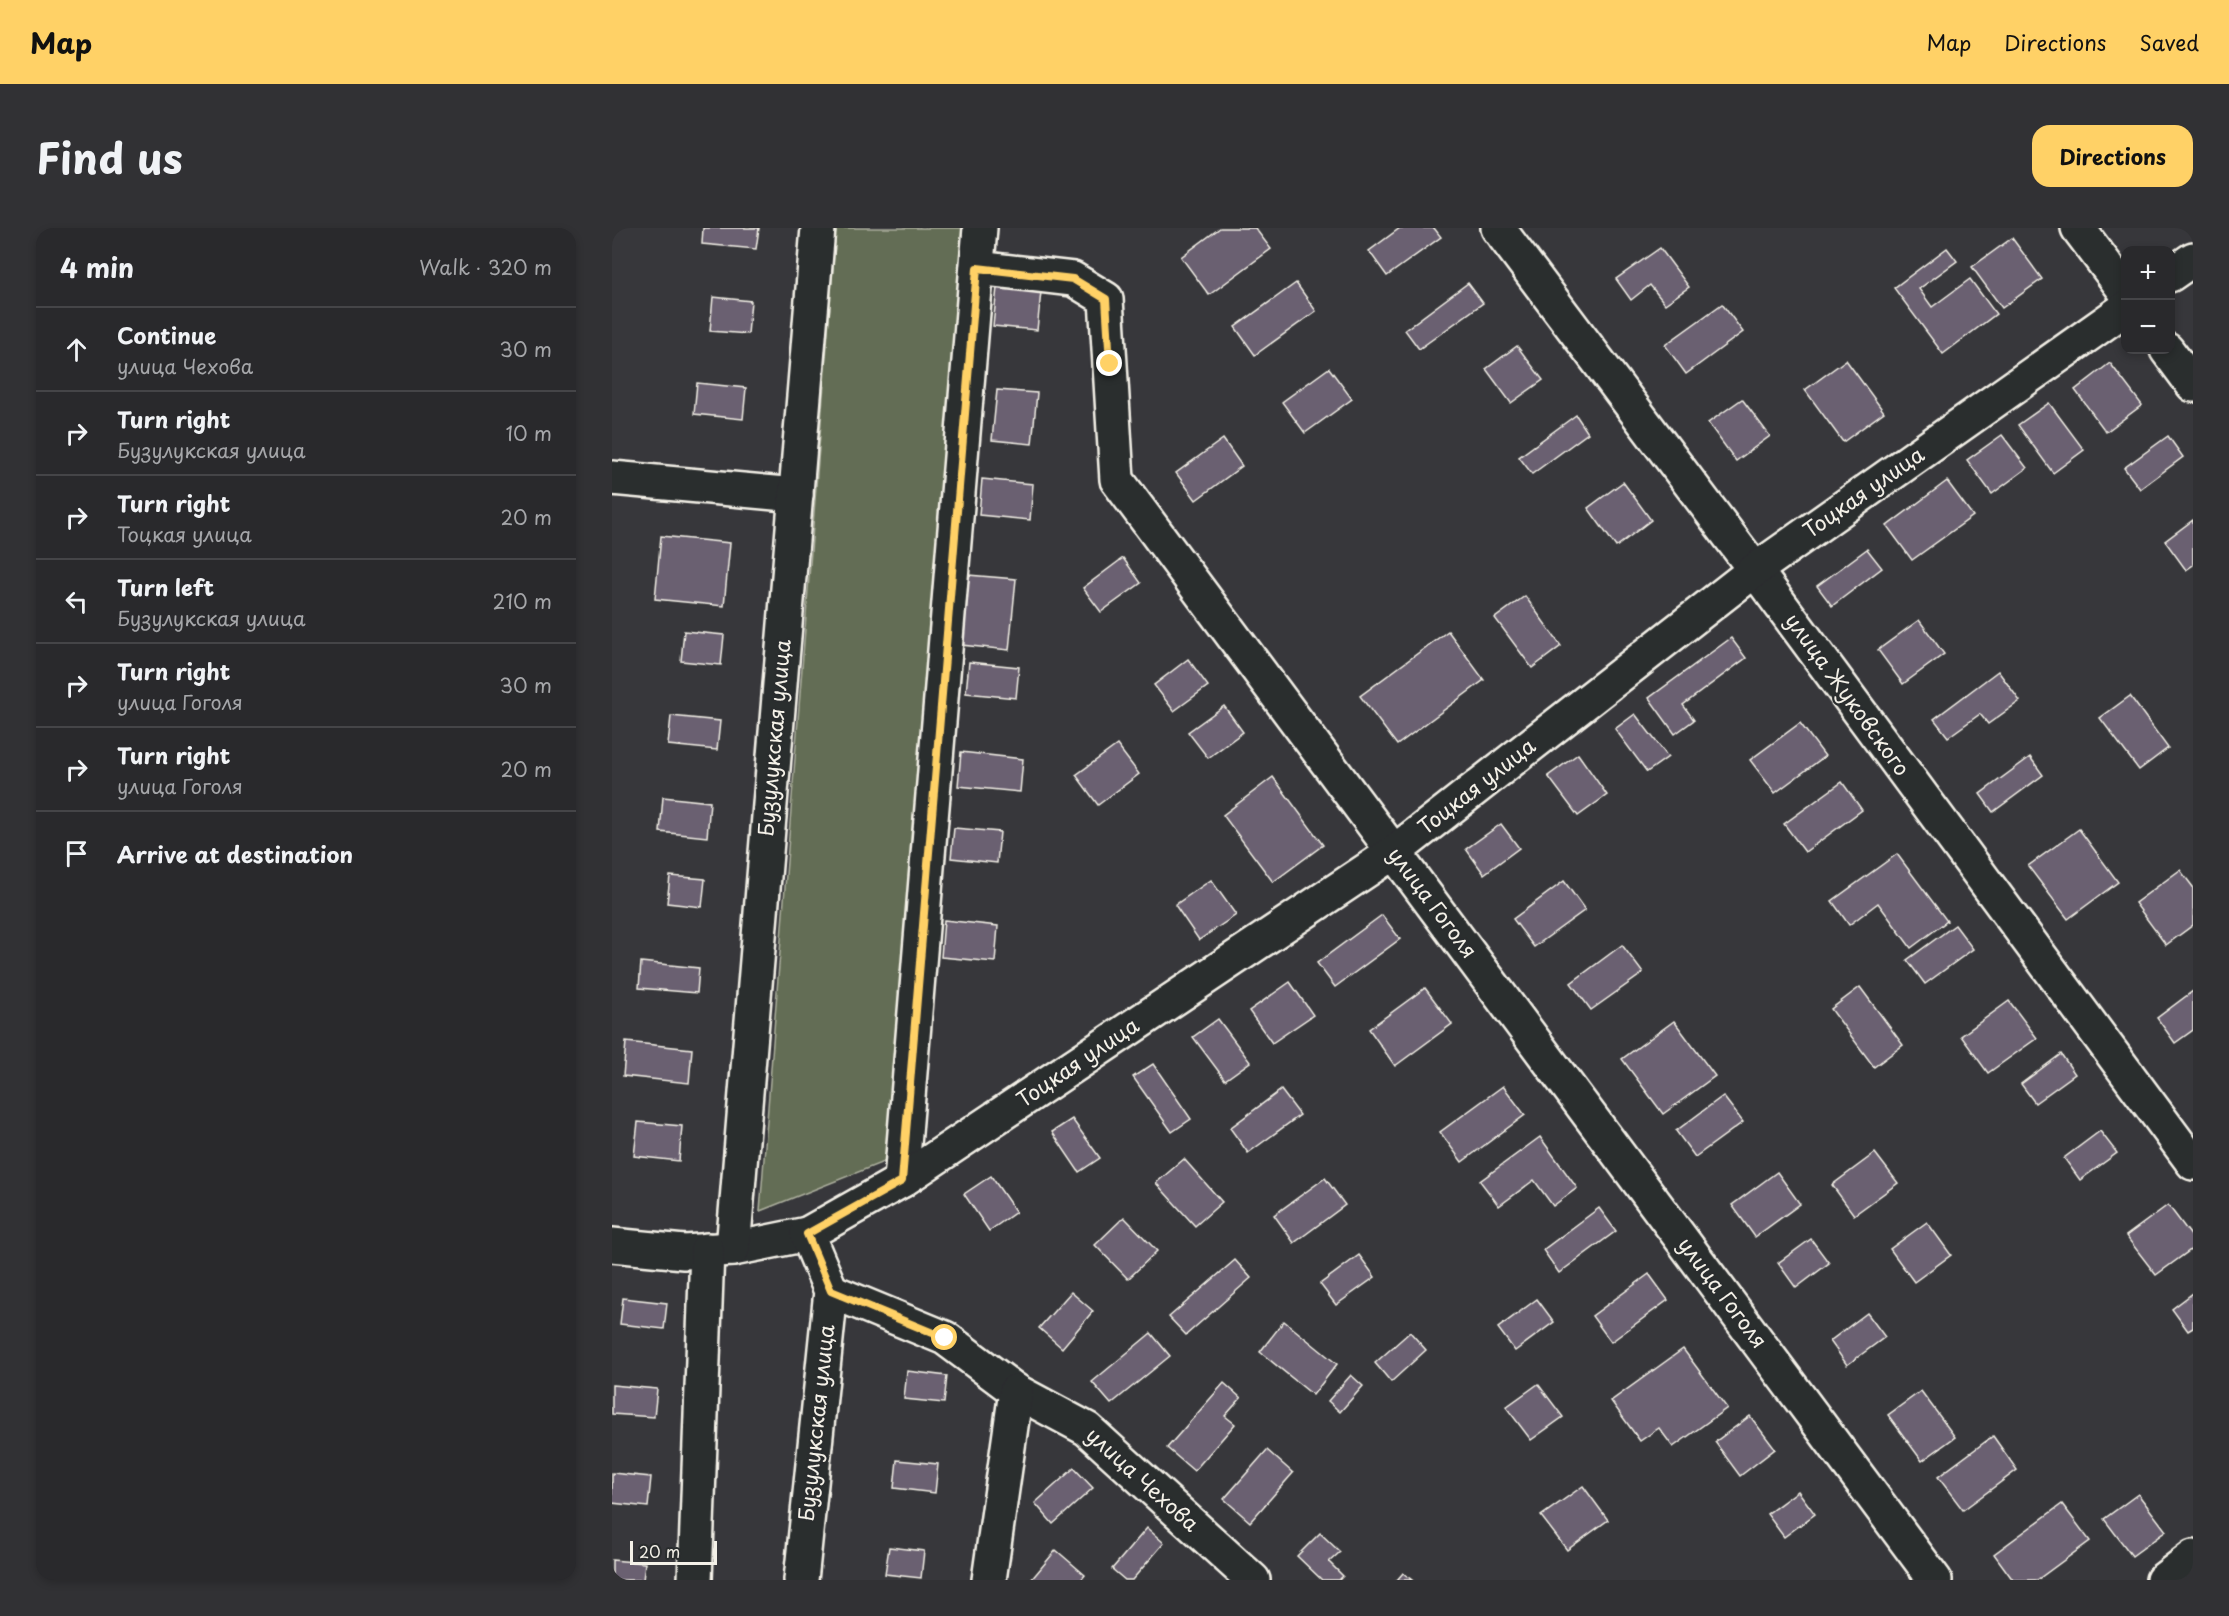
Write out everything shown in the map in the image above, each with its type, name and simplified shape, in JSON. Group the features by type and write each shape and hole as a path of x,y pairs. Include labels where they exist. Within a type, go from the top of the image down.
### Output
{"street":[{"name":"Бузулукская улица","path":"695,1580 720,1250 796,495 818,228"},
{"path":"902,1181 980,228"},
{"name":"улица Жуковского","path":"1498,228 1755,570 2193,1163"},
{"path":"2078,228 2121,285"},
{"path":"2175,272 2193,259"},
{"name":"улица Гоголя","path":"977,268 1073,279 1106,299 1117,480 1935,1580"},
{"name":"Тоцкая улица","path":"612,1245 684,1252 720,1250 807,1234 902,1181 1394,852 1755,570 2121,312"},
{"path":"2170,354 2193,385"},
{"path":"612,478 796,495"},
{"name":"Бузулукская улица","path":"801,1580 831,1291 807,1234"},
{"name":"улица Чехова","path":"831,1291 945,1338 1016,1391 1087,1429 1254,1580"},
{"path":"989,1580 1016,1391"},
{"path":"2163,1580 2193,1557"}],"green space":[{"path":"836,228 964,228 891,1159 760,1211"}],"building":[{"path":"703,228 759,228 756,249 702,244"},
{"path":"1220,228 1255,228 1271,249 1209,295 1181,257"},
{"path":"1400,228 1434,228 1441,237 1387,276 1369,251"},
{"path":"2012,238 2042,279 2002,308 1972,267"},
{"path":"1660,248 1689,287 1665,304 1650,285 1631,300 1616,279"},
{"path":"1947,248 1957,261 1919,289 1932,307 1970,279 1996,314 1943,354 1894,288"},
{"path":"998,278 1042,282 1037,330 993,326"},
{"path":"1296,283 1316,311 1255,355 1235,327"},
{"path":"1468,283 1483,303 1419,349 1405,330"},
{"path":"713,297 751,301 748,334 710,331"},
{"path":"1722,304 1743,332 1686,374 1665,345"},
{"path":"1517,346 1543,380 1511,403 1486,369"},
{"path":"1846,360 1884,412 1843,442 1805,390"},
{"path":"2110,363 2142,405 2106,432 2075,390"},
{"path":"1329,368 1352,399 1305,433 1282,402"},
{"path":"697,383 746,388 743,419 694,414"},
{"path":"997,390 1037,393 1032,444 992,440"},
{"path":"1742,399 1770,436 1736,461 1708,423"},
{"path":"2049,403 2084,450 2053,473 2018,425"},
{"path":"1576,415 1588,433 1532,474 1519,457"},
{"path":"2002,435 2027,468 1992,494 1967,460"},
{"path":"2168,436 2183,457 2140,489 2124,468"},
{"path":"1223,439 1242,466 1196,500 1176,473"},
{"path":"982,479 1033,484 1030,520 979,515"},
{"path":"1947,481 1973,516 1912,560 1887,526"},
{"path":"1623,482 1651,520 1616,547 1588,508"},
{"path":"2193,520 2193,565 2186,570 2165,541"},
{"path":"661,536 730,543 724,606 655,599"},
{"path":"1867,549 1882,568 1832,606 1817,586"},
{"path":"1123,558 1141,583 1101,612 1083,588"},
{"path":"968,575 1016,579 1009,650 961,645"},
{"path":"1525,596 1561,646 1532,668 1495,618"},
{"path":"1919,620 1944,654 1903,684 1878,650"},
{"path":"684,631 724,635 721,665 681,661"},
{"path":"1448,631 1484,680 1397,745 1360,696"},
{"path":"1731,638 1746,658 1683,705 1694,720 1675,734 1649,698"},
{"path":"1188,659 1208,686 1174,711 1154,685"},
{"path":"969,662 1019,667 1016,698 966,693"},
{"path":"1998,671 2020,701 1988,724 1980,714 1948,737 1934,719"},
{"path":"2130,696 2168,748 2139,770 2100,718"},
{"path":"1224,706 1243,732 1208,758 1188,732"},
{"path":"1635,714 1668,757 1647,772 1615,729"},
{"path":"671,716 720,721 717,750 668,745"},
{"path":"1800,723 1825,756 1775,793 1750,760"},
{"path":"1117,745 1139,774 1098,805 1076,775"},
{"path":"961,752 1023,759 1020,792 958,786"},
{"path":"1578,754 1607,795 1578,816 1548,776"},
{"path":"2030,757 2043,775 1993,812 1980,794"},
{"path":"1273,777 1323,845 1273,882 1223,815"},
{"path":"1842,782 1862,810 1805,852 1784,824"},
{"path":"663,797 710,802 707,837 660,832"},
{"path":"1501,824 1519,848 1484,874 1466,849"},
{"path":"954,828 1000,832 997,863 951,858"},
{"path":"2079,829 2118,882 2068,919 2028,866"},
{"path":"1897,854 1947,921 1911,948 1878,903 1849,925 1832,901"},
{"path":"2180,870 2193,887 2193,925 2166,945 2135,903"},
{"path":"670,876 705,879 702,907 667,903"},
{"path":"1211,880 1236,915 1199,940 1175,905"},
{"path":"1564,881 1585,910 1534,947 1513,919"},
{"path":"1382,915 1400,939 1335,987 1317,963"},
{"path":"944,920 998,926 995,962 941,957"},
{"path":"1955,925 1973,949 1925,984 1907,960"},
{"path":"1622,945 1643,973 1591,1010 1571,983"},
{"path":"641,962 699,968 697,993 639,988"},
{"path":"1290,982 1313,1015 1272,1043 1249,1011"},
{"path":"1860,987 1903,1045 1874,1067 1831,1009"},
{"path":"1425,988 1452,1024 1395,1066 1369,1029"},
{"path":"2193,991 2193,1030 2175,1043 2157,1018"},
{"path":"2009,1001 2037,1038 1988,1073 1961,1036"},
{"path":"1218,1019 1250,1062 1225,1080 1193,1037"},
{"path":"1674,1021 1715,1076 1663,1114 1622,1059"},
{"path":"626,1042 692,1049 689,1083 623,1076"},
{"path":"2061,1054 2075,1074 2035,1103 2021,1084"},
{"path":"1153,1064 1191,1119 1172,1132 1133,1077"},
{"path":"1503,1086 1525,1115 1462,1162 1440,1132"},
{"path":"1281,1090 1300,1115 1248,1153 1230,1128"},
{"path":"1723,1096 1743,1122 1695,1157 1676,1131"},
{"path":"1072,1119 1100,1158 1079,1172 1052,1132"},
{"path":"638,1122 682,1126 679,1161 634,1156"},
{"path":"2100,1131 2117,1153 2080,1180 2064,1158"},
{"path":"1540,1137 1577,1188 1553,1206 1534,1180 1499,1206 1480,1181"},
{"path":"1875,1153 1898,1183 1854,1215 1832,1185"},
{"path":"1184,1159 1222,1202 1195,1226 1156,1183"},
{"path":"1777,1172 1800,1204 1755,1237 1732,1205"},
{"path":"991,1176 1016,1212 989,1231 964,1194"},
{"path":"1325,1178 1345,1205 1294,1243 1274,1215"},
{"path":"2168,1205 2193,1238 2193,1248 2156,1275 2126,1236"},
{"path":"1599,1208 1616,1231 1559,1273 1543,1250"},
{"path":"1124,1217 1157,1251 1128,1279 1095,1245"},
{"path":"1927,1222 1951,1255 1914,1282 1890,1249"},
{"path":"1811,1239 1829,1263 1796,1288 1778,1263"},
{"path":"1359,1255 1375,1277 1336,1305 1320,1284"},
{"path":"1235,1260 1251,1278 1186,1335 1169,1317"},
{"path":"1649,1274 1668,1300 1611,1342 1592,1316"},
{"path":"1071,1292 1093,1311 1062,1348 1039,1328"},
{"path":"2193,1293 2193,1328 2188,1331 2172,1309"},
{"path":"623,1298 667,1303 664,1329 620,1324"},
{"path":"1537,1299 1554,1322 1515,1351 1498,1328"},
{"path":"1867,1313 1885,1337 1847,1365 1830,1341"},
{"path":"1284,1321 1337,1364 1313,1395 1260,1352"},
{"path":"1410,1332 1426,1350 1391,1382 1375,1363"},
{"path":"1151,1333 1170,1356 1111,1404 1092,1382"},
{"path":"1683,1349 1727,1408 1673,1447 1659,1428 1640,1441 1611,1401"},
{"path":"907,1371 947,1376 944,1403 904,1399"},
{"path":"1351,1375 1363,1386 1340,1412 1328,1401"},
{"path":"1224,1383 1241,1398 1225,1416 1235,1424 1194,1471 1167,1448"},
{"path":"1538,1384 1563,1417 1531,1440 1506,1407"},
{"path":"612,1385 657,1389 654,1417 612,1414"},
{"path":"1921,1391 1955,1437 1922,1461 1888,1415"},
{"path":"1750,1416 1775,1449 1740,1476 1715,1442"},
{"path":"1993,1436 2017,1470 1963,1510 1938,1477"},
{"path":"1267,1450 1293,1473 1250,1522 1224,1499"},
{"path":"897,1460 938,1464 935,1493 894,1488"},
{"path":"1074,1468 1093,1488 1053,1524 1035,1503"},
{"path":"612,1473 651,1477 648,1507 612,1503"},
{"path":"1583,1486 1608,1520 1567,1550 1541,1516"},
{"path":"1798,1491 1815,1514 1784,1537 1767,1514"},
{"path":"2138,1494 2166,1531 2132,1556 2104,1519"},
{"path":"2062,1504 2090,1541 2037,1580 2013,1580 1994,1554"},
{"path":"1147,1528 1164,1543 1132,1580 1125,1580 1112,1569"},
{"path":"1320,1533 1340,1552 1329,1562 1343,1576 1339,1580 1322,1580 1297,1556"},
{"path":"889,1547 924,1551 921,1578 885,1574"},
{"path":"1056,1550 1085,1575 1081,1580 1031,1580"},
{"path":"612,1560 645,1563 643,1580 612,1580"},
{"path":"1403,1573 1412,1580 1397,1580"}],"route":[{"path":"945,1338 831,1291 807,1234 902,1181 977,268 1073,279 1106,299 1110,364"}]}
